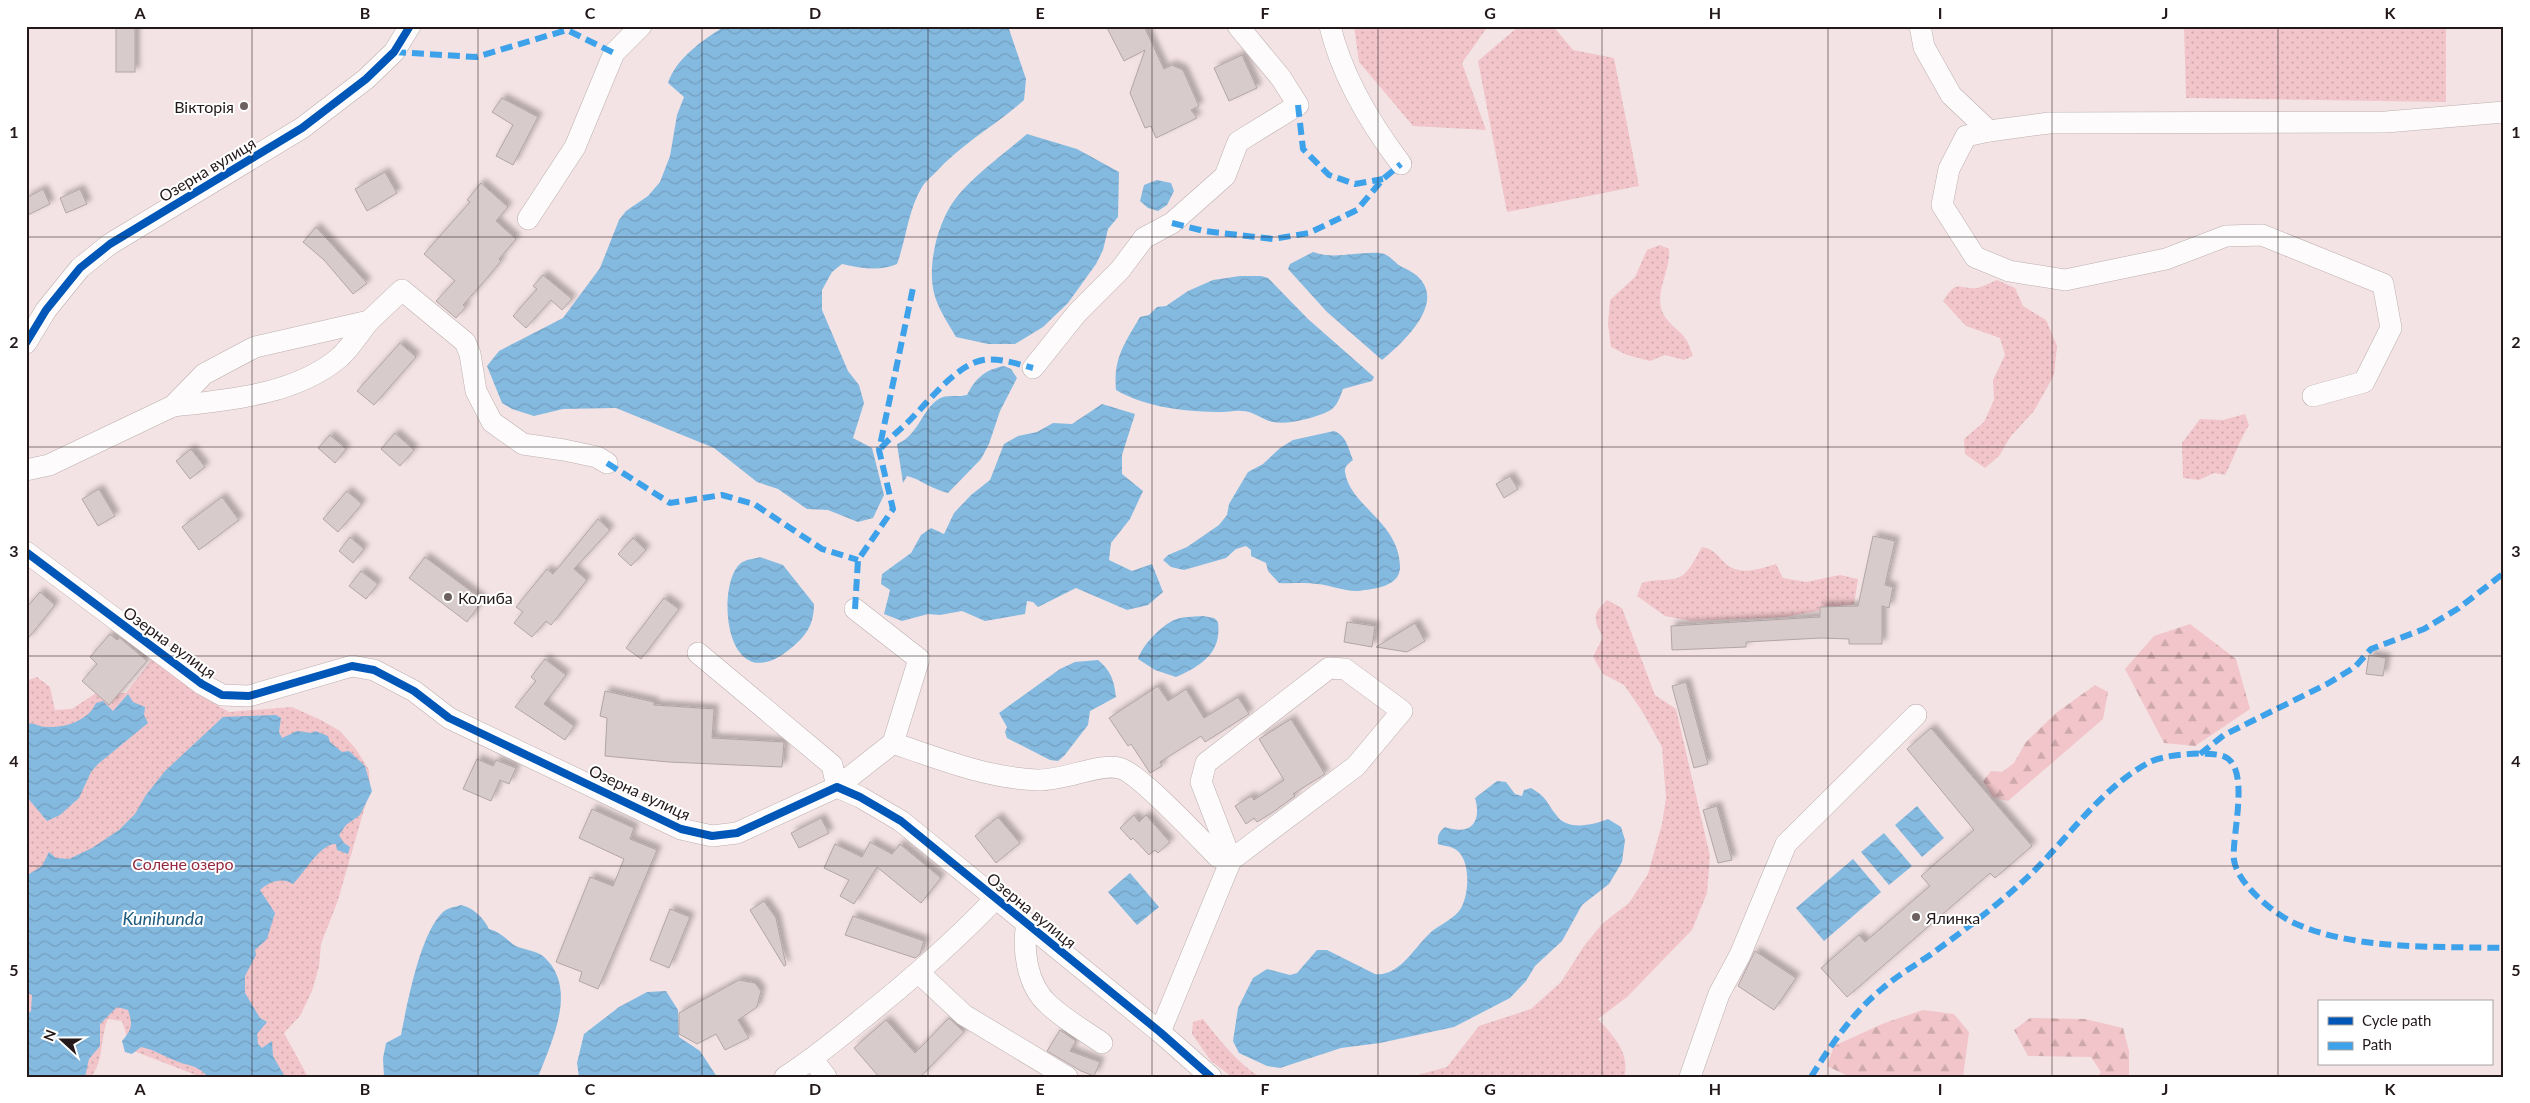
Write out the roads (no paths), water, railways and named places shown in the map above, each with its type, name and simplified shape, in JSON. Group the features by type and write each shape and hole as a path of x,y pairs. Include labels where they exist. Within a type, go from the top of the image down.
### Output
{"street":[{"name":"Озерна вулиця","path":"26,343 46,310 87,262 110,244 302,128 366,79 394,52 410,26"},
{"path":"528,219 575,147 614,53 641,26"},
{"path":"1033,368 1077,313 1120,270 1144,238 1172,223 1225,176 1238,142 1298,105 1281,78 1238,26"},
{"path":"1330,26 1336,53 1372,125 1401,164"},
{"path":"1920,26 1924,47 1950,95 1989,131"},
{"path":"2313,396 2364,382 2391,328 2383,284 2262,235 2226,236 2166,259 2066,280 2009,271 1975,258 1942,205 1949,169 1966,136 2050,123 2386,122 2504,112"},
{"path":"26,470 49,465 173,406 239,399 311,377 341,356 369,321 402,290 466,342 470,354 476,391 492,422 523,444 597,457 607,463"},
{"path":"173,406 204,374 255,346 369,321"},
{"name":"Озерна вулиця","path":"26,552 195,678 222,695 249,696 352,666 374,670 414,691 449,718 682,829 712,836 737,833 837,787 860,796 901,821 1160,1032 1211,1077"},
{"path":"698,653 832,766 837,787 893,743 920,658 855,609"},
{"path":"1160,1032 1231,860 1356,766 1402,711 1345,669 1330,668 1206,763 1201,782 1231,860"},
{"path":"1690,1077 1719,994 1740,955 1786,844 1916,715"},
{"path":"893,743 991,773 1037,780 1065,778 1108,767 1121,768 1142,782 1218,857 1231,860"},
{"path":"785,1077 812,1060 919,973 996,898"},
{"path":"1027,923 1023,941 1024,955 1038,991 1047,1004 1102,1043"},
{"path":"919,973 964,1015 1067,1077"},
{"path":"812,1060 826,1077"}],"water":[{"path":"725,26 1008,26 1026,79 1024,100 945,162 923,185 913,205 897,264 876,269 842,264 832,272 822,290 822,310 848,371 859,385 864,403 853,438 872,448 884,495 873,518 858,522 828,510 807,509 778,489 757,482 714,448 616,408 563,409 534,416 512,409 502,403 487,366 499,351 563,318 600,268 619,220 626,211 648,196 660,182 670,156 677,115 684,97 668,83 672,74 691,50"},
{"path":"1027,134 1077,149 1119,172 1118,217 1108,229 1103,250 1096,264 1068,303 1043,327 1015,344 988,344 956,337 938,305 932,282 933,256 939,231 950,207 963,190 980,173"},
{"path":"1157,180 1171,183 1174,191 1167,205 1158,211 1148,208 1140,201 1144,185"},
{"path":"1313,252 1329,255 1380,253 1418,277 1426,288 1427,300 1423,314 1405,339 1382,360 1327,312 1288,269 1290,264"},
{"path":"1240,276 1268,278 1308,319 1374,377 1372,381 1343,389 1336,404 1329,411 1286,423 1269,421 1246,411 1209,412 1168,408 1141,401 1116,390 1118,360 1125,343 1140,317 1149,315 1157,307 1166,306 1188,291 1213,280"},
{"path":"1004,366 1011,369 1017,378 1000,411 989,444 981,459 948,493 907,476 903,483 897,444 911,434 936,401 946,396 967,395 974,384 986,372"},
{"path":"1102,404 1135,414 1122,455 1122,474 1143,491 1130,519 1111,543 1109,560 1132,571 1152,564 1163,592 1148,605 1127,610 1076,588 1038,607 1033,602 1027,601 1025,614 985,621 962,611 940,615 928,614 902,621 884,614 890,590 881,584 882,574 911,553 921,535 931,528 944,534 954,513 971,495 990,480 1004,444 1018,436 1037,432 1053,423 1072,424"},
{"path":"1334,431 1344,439 1353,460 1345,468 1349,484 1392,538 1398,551 1399,573 1391,583 1379,588 1354,591 1312,583 1279,583 1268,571 1266,563 1251,556 1251,550 1246,546 1236,549 1226,558 1184,570 1171,567 1163,560 1168,555 1187,547 1219,525 1227,515 1229,504 1248,472 1263,464 1280,448 1293,440"},
{"path":"760,557 783,565 814,604 811,624 805,635 790,649 768,662 751,661 739,651 731,634 728,613 728,592 733,575 741,563"},
{"path":"1203,616 1214,618 1218,622 1217,642 1208,657 1194,668 1176,677 1155,670 1138,659 1147,643 1167,624 1179,618"},
{"path":"1098,660 1111,676 1116,697 1090,711 1088,725 1064,756 1058,761 1050,760 1007,738 1005,732 1007,727 999,713 1060,669 1075,662"},
{"path":"128,694 133,702 145,707 144,715 148,723 98,764 91,772 79,798 60,815 47,821 26,796 27,724 46,727 68,725 82,719 96,703 103,701 113,711"},
{"name":"Kunihunda","path":"276,715 281,718 279,732 282,738 297,731 312,733 315,731 328,736 330,742 342,752 349,751 365,766 372,791 360,815 346,825 339,835 344,843 350,847 348,854 337,850 336,844 330,845 313,859 293,884 280,880 268,884 260,890 275,913 267,939 255,950 256,955 245,976 245,993 260,1018 267,1022 257,1034 258,1044 262,1048 272,1041 273,1056 285,1077 208,1077 195,1067 146,1048 141,1047 132,1054 125,1052 122,1041 130,1030 131,1019 128,1010 117,1007 100,1024 100,1046 89,1059 85,1077 26,1077 26,1015 31,1011 32,995 26,992 26,876 42,866 49,852 56,858 69,859 92,848 119,830 135,814 146,795 165,771 223,717"},
{"path":"1497,781 1506,782 1515,794 1522,796 1524,790 1531,788 1537,791 1544,797 1557,816 1568,824 1588,825 1608,819 1621,827 1625,840 1622,862 1609,884 1582,905 1562,941 1535,966 1526,981 1510,998 1454,1027 1380,1043 1341,1048 1280,1068 1267,1066 1239,1053 1233,1041 1238,1008 1253,978 1267,969 1290,975 1297,973 1317,950 1327,950 1375,974 1384,974 1399,966 1429,934 1459,911 1463,905 1467,887 1464,859 1459,852 1451,847 1438,844 1438,836 1445,827 1462,830 1472,825 1477,814 1475,798"},
{"path":"1917,806 1944,838 1922,857 1895,825"},
{"path":"1884,833 1912,866 1889,885 1861,852"},
{"path":"1853,859 1881,892 1824,941 1796,908"},
{"path":"1130,873 1159,907 1137,925 1108,892"},
{"path":"461,905 477,914 489,929 514,945 543,956 554,969 559,983 561,998 559,1015 550,1047 538,1077 384,1077 383,1058 386,1043 401,1035 416,970 428,936 443,912"},
{"path":"666,991 678,1010 679,1037 700,1051 717,1077 579,1077 577,1063 584,1034 619,1007 647,992"}],"place":[{"name":"Вікторія","path":"244,106"},
{"name":"Колиба","path":"448,597"},
{"name":"Ялинка","path":"1916,917"}],"park label":[{"name":"Солене озеро","path":"183,863"}]}
